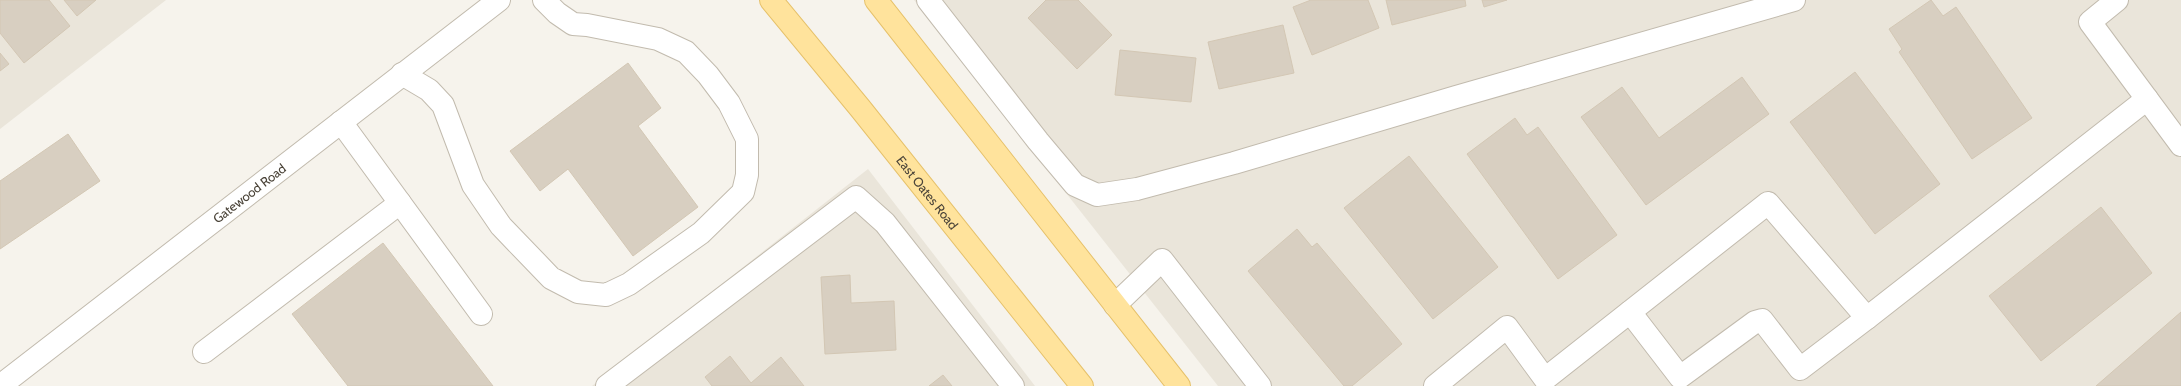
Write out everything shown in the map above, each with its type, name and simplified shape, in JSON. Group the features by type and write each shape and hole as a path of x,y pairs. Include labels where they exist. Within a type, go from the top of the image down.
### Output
{"main road":[{"name":"East Oates Road","path":"771,0 860,108 1082,386"},
{"path":"876,0 1179,386"}],"street":[{"name":"Gatewood Road","path":"0,386 499,0"},
{"path":"402,74 428,90 443,105 473,185 501,226 551,278 578,292 606,295 629,284 701,233 743,192 747,175 747,139 729,103 708,75 686,52 658,39 587,25 573,24 557,13 544,0"},
{"path":"928,0 1038,141 1075,185 1097,195 1137,189 1234,163 1456,97 1794,0"},
{"path":"2117,0 2090,22 2181,144"},
{"path":"1630,312 1680,377 1755,322 1762,320 1800,369 2147,99"},
{"path":"341,122 481,314"},
{"path":"607,386 856,197 885,223 1013,386"},
{"path":"204,352 400,203"},
{"path":"1435,386 1508,327 1545,379 1768,203 1867,318"},
{"path":"1115,305 1162,260 1260,386"}],"shaded area":[{"path":"0,0 166,0 0,129"},
{"path":"914,0 2181,0 2181,386 1218,386"},
{"path":"868,169 1035,386 592,386"}],"building":[{"path":"0,0 49,0 70,26 24,63 0,33"},
{"path":"64,0 96,0 77,16"},
{"path":"1046,0 1078,0 1112,35 1077,69 1028,18"},
{"path":"1311,0 1368,0 1379,28 1312,55 1293,7"},
{"path":"1386,0 1465,0 1466,6 1392,25"},
{"path":"1482,0 1507,0 1484,7"},
{"path":"1931,0 1943,16 1956,7 2032,118 1972,159 1899,52 1902,49 1889,29"},
{"path":"1283,25 1294,73 1219,89 1208,42"},
{"path":"1120,50 1196,58 1191,102 1115,95"},
{"path":"0,53 9,64 0,71"},
{"path":"628,63 661,108 638,126 698,207 633,256 568,169 540,191 510,151"},
{"path":"1855,72 1940,184 1875,234 1790,122"},
{"path":"1742,77 1769,114 1646,205 1581,117 1622,87 1659,138"},
{"path":"1515,118 1527,135 1538,127 1617,235 1558,279 1467,154"},
{"path":"68,134 100,181 0,249 0,181"},
{"path":"1409,156 1498,267 1433,319 1344,208"},
{"path":"2101,207 2152,273 2041,361 1989,296"},
{"path":"1297,229 1312,247 1317,243 1402,344 1352,386 1344,386 1248,271"},
{"path":"383,243 493,386 348,386 292,314"},
{"path":"850,275 851,303 894,301 896,350 825,354 821,277"},
{"path":"2181,312 2181,386 2096,386"},
{"path":"730,356 751,383 781,357 804,386 712,386 705,377"},
{"path":"943,375 952,386 929,386"}]}
